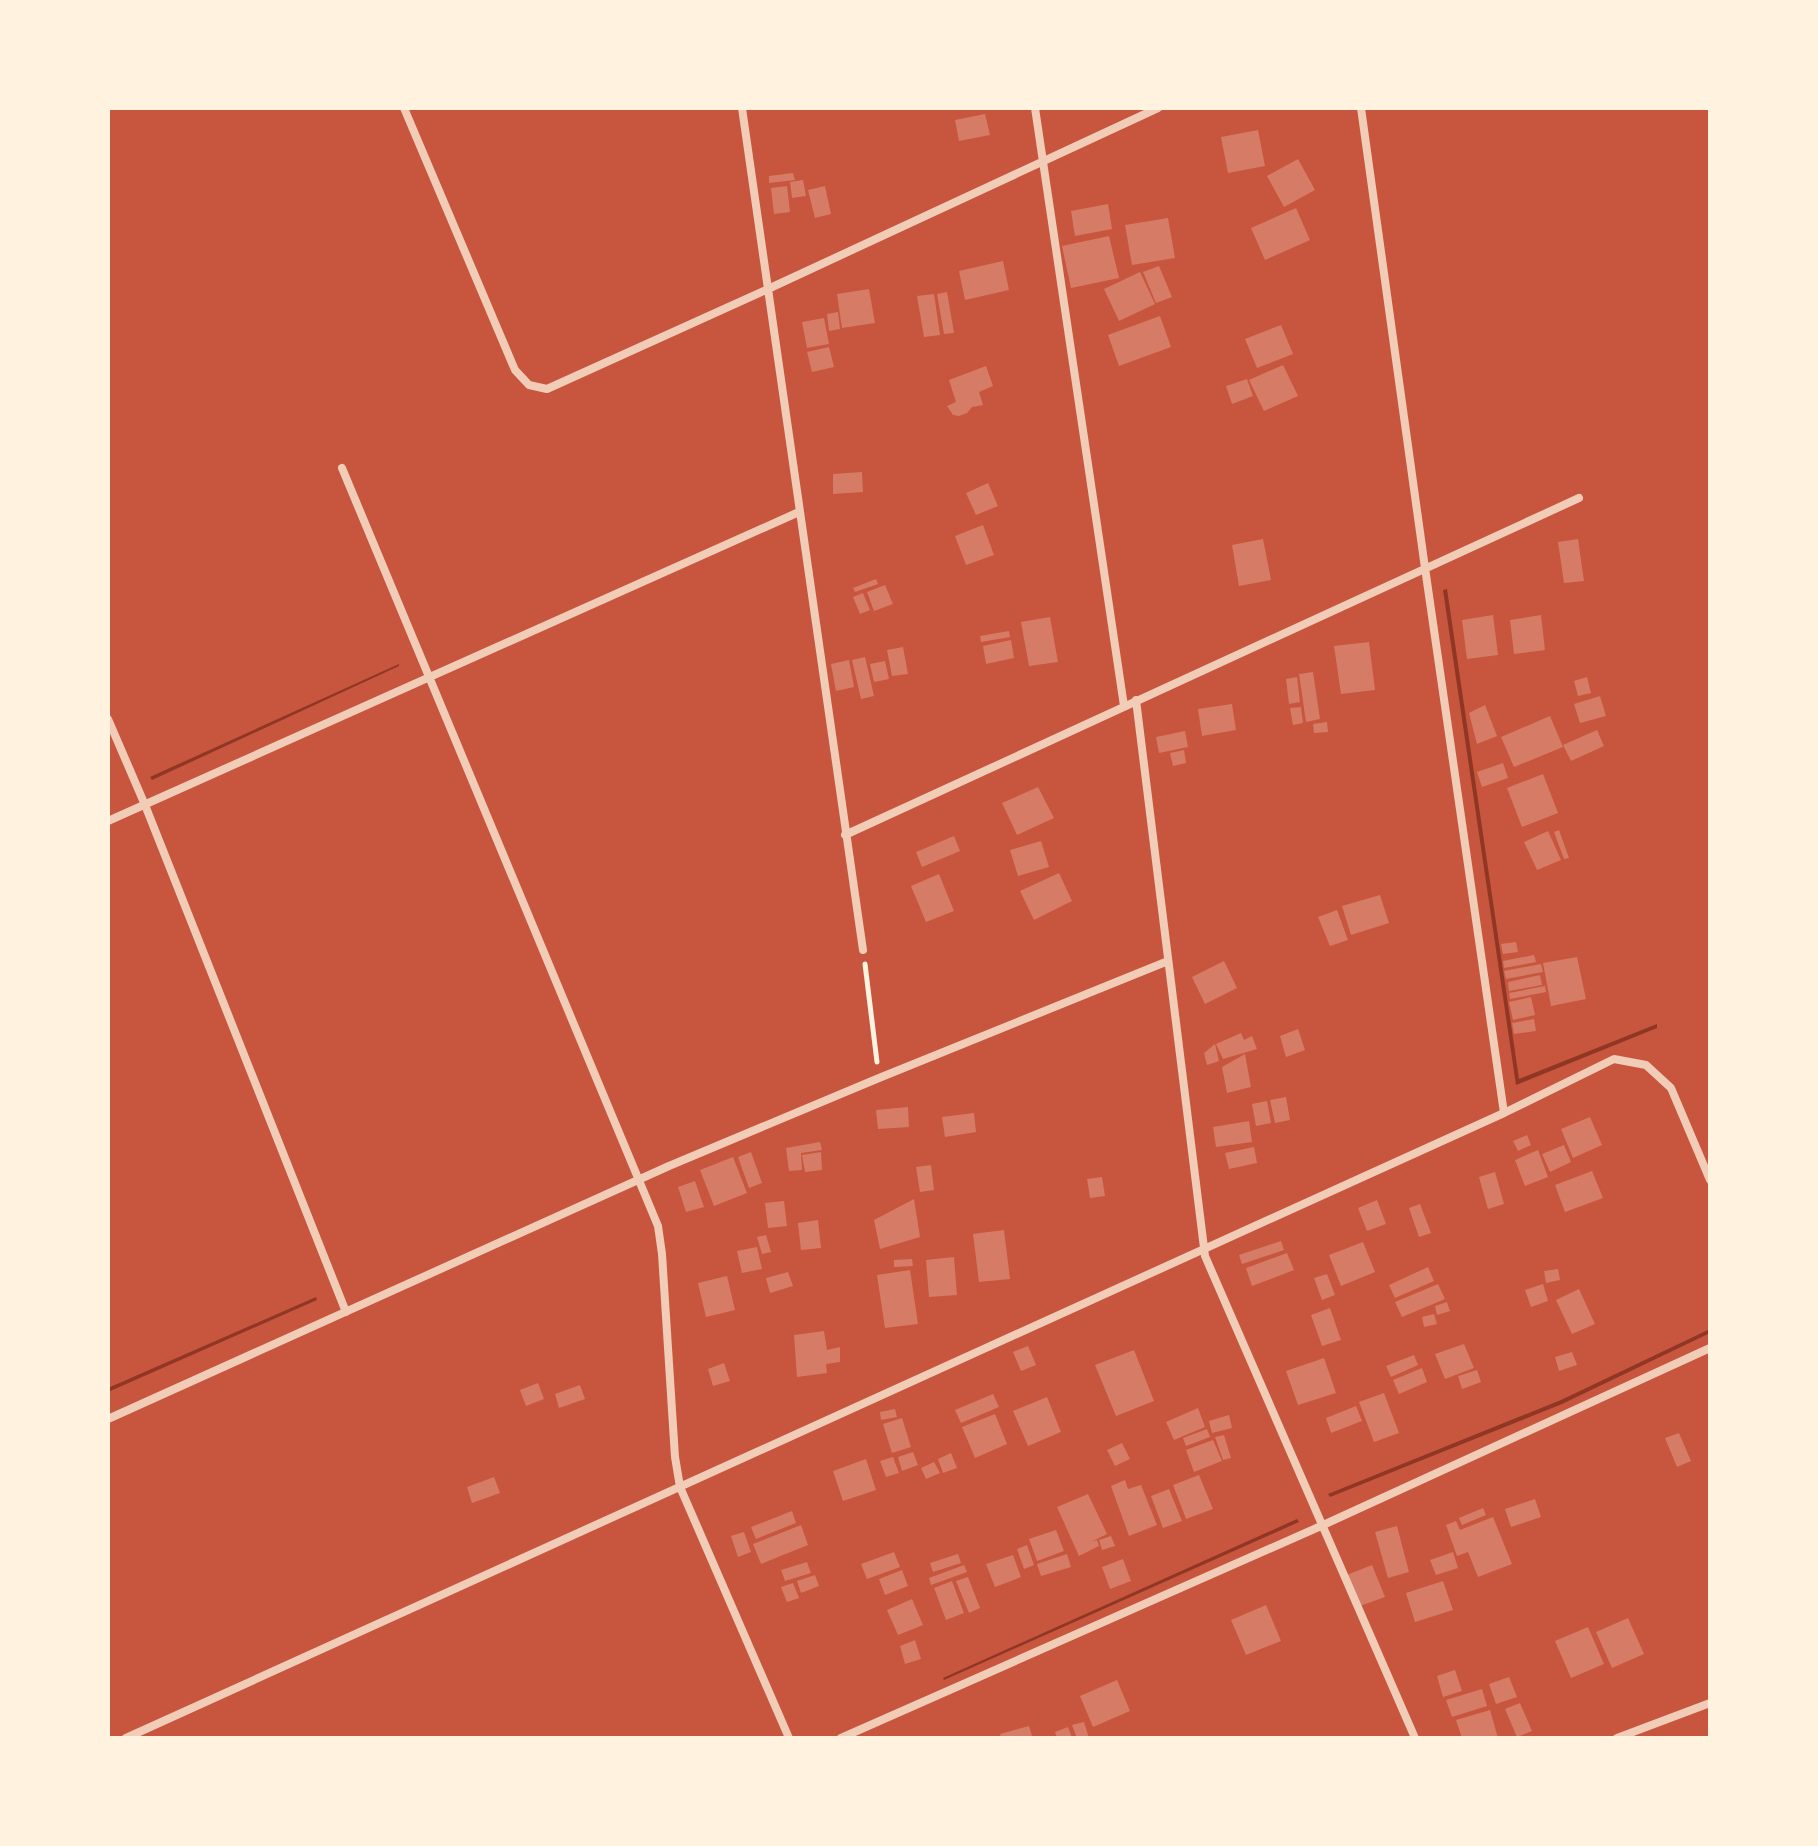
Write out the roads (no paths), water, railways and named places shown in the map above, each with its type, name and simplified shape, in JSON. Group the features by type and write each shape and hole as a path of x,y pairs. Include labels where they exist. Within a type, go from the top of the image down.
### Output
{"street":[{"path":"404,108 515,370 529,385 547,389 1158,108"},
{"path":"742,108 863,950"},
{"path":"1035,108 1124,706"},
{"path":"1361,108 1504,1113"},
{"path":"342,468 658,1226 675,1457 680,1487 789,1738"},
{"path":"845,835 1579,498"},
{"path":"108,821 799,512"},
{"path":"1136,700 1205,1256 1415,1738"},
{"path":"108,719 346,1312"},
{"path":"108,1419 638,1180 1168,961"},
{"path":"126,1738 1204,1250 1504,1113 1614,1059 1646,1065 1671,1088 1710,1180"},
{"path":"841,1738 1321,1526 1710,1348"},
{"path":"1617,1738 1710,1703"}]}
